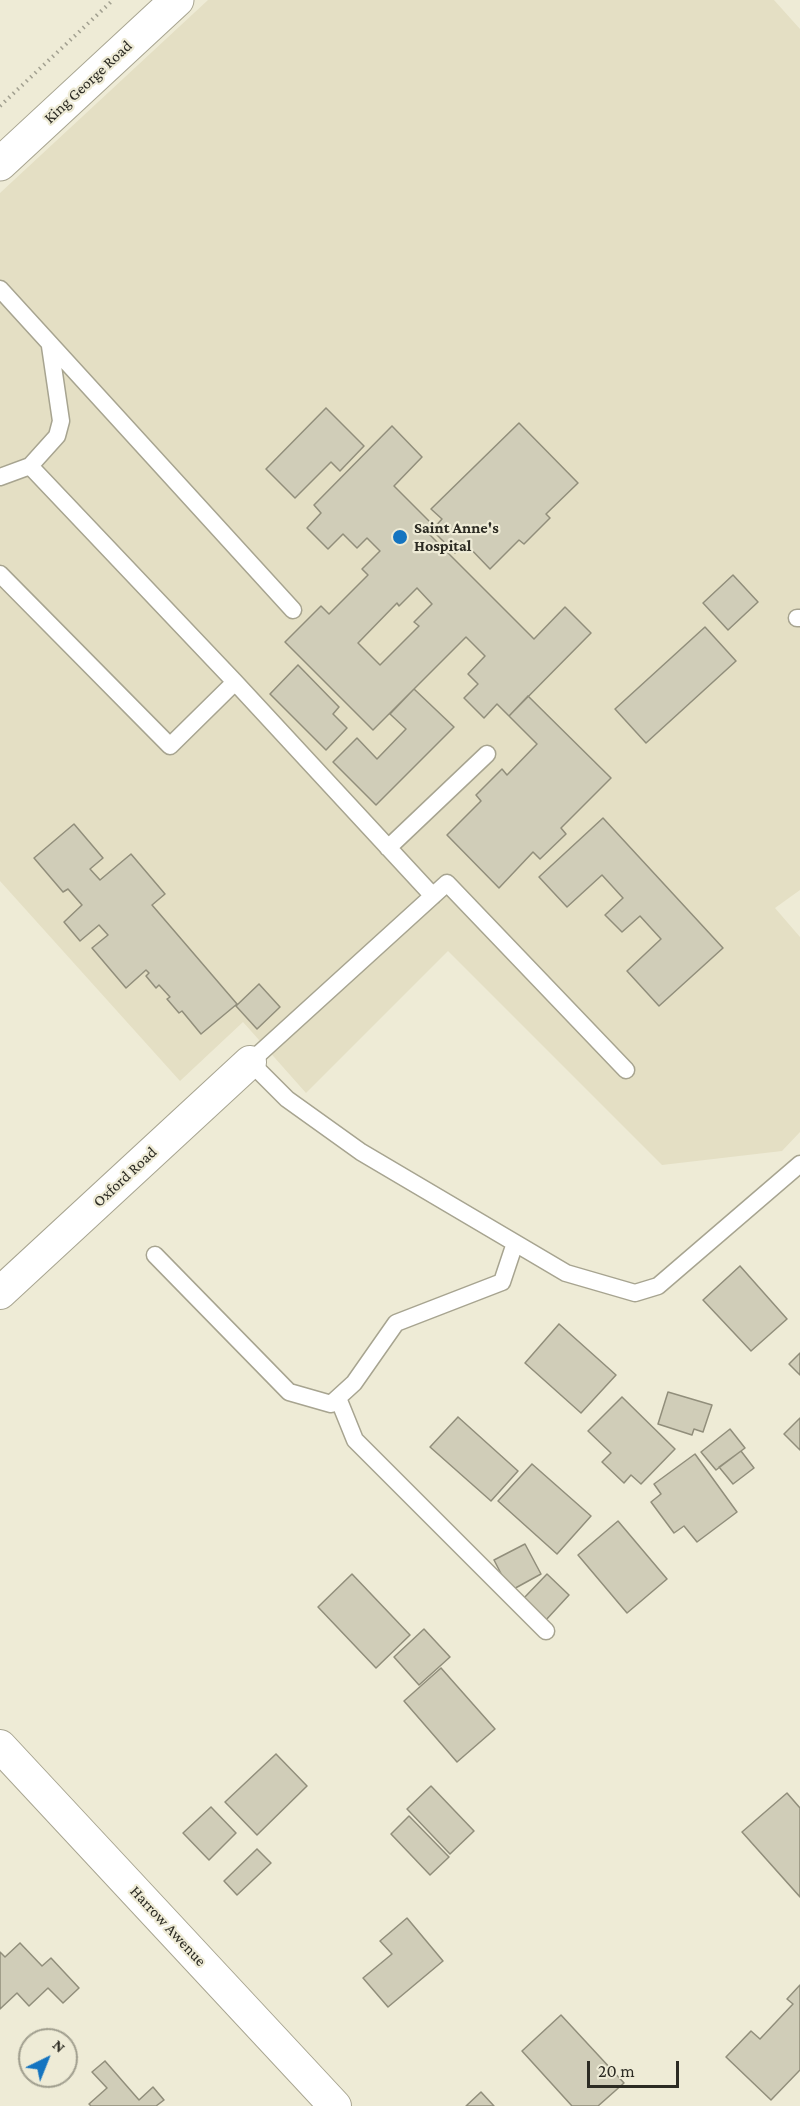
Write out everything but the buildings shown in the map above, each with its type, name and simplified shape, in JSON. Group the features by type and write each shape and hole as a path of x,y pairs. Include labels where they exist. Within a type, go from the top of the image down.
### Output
{"main road":[{"name":"King George Road","path":"0,164 177,0"}],"street":[{"name":"Oxford Road","path":"0,1293 250,1062"},
{"name":"Harrow Awenue","path":"0,1746 335,2106"}],"lane":[{"path":"0,289 293,610"},
{"path":"0,477 30,466 57,436 61,421 50,346"},
{"path":"30,466 235,682 433,896"},
{"path":"0,574 170,746 235,682"},
{"path":"388,848 487,754"},
{"path":"626,1070 447,884 250,1062 287,1099 361,1152 566,1273 635,1293 658,1286 800,1164"},
{"path":"155,1255 289,1392 331,1404 354,1383 396,1323 502,1282 515,1243"},
{"path":"338,1398 355,1440 546,1631"}],"path":[{"path":"0,106 113,0"}],"shaded area":[{"name":"Saint Anne's Hospital","path":"208,0 774,0 800,29 800,890 775,908 800,937 800,1132 782,1151 662,1165 448,951 306,1093 243,1022 180,1081 0,881 0,193"}],"place":[{"name":"Saint Anne's Hospital","path":"400,537"}]}
